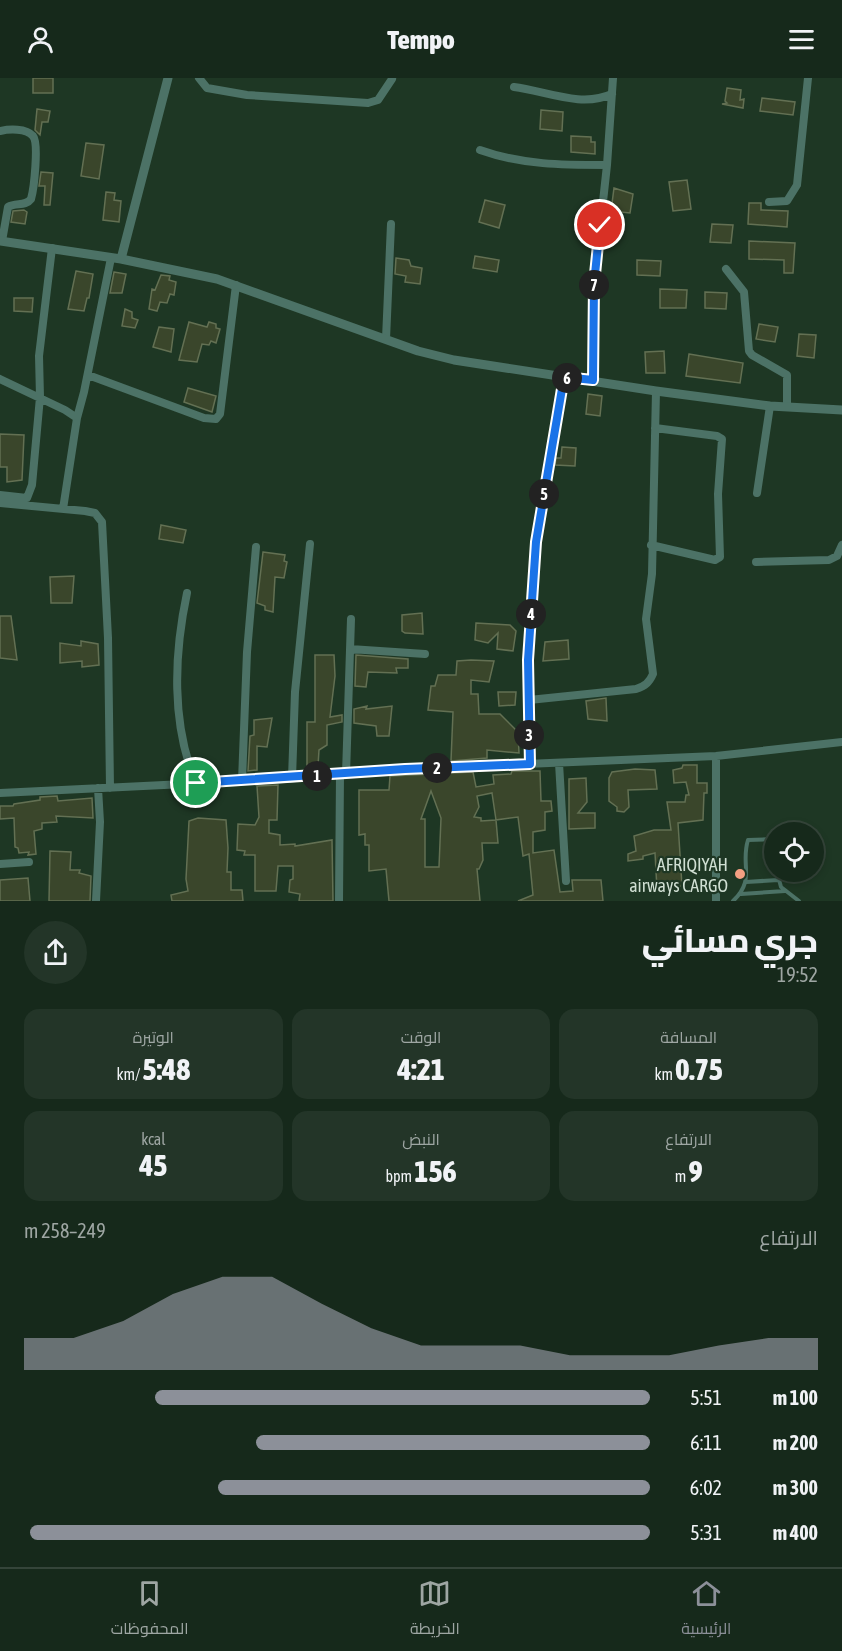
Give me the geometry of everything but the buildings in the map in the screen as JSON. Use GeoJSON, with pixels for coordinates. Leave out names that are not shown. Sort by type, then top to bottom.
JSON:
{"type":"FeatureCollection","features":[{"type":"Feature","properties":{"kind":"street"},"geometry":{"type":"LineString","coordinates":[[121,260],[168,78]]}},
{"type":"Feature","properties":{"kind":"street"},"geometry":{"type":"LineString","coordinates":[[199,78],[207,87],[247,94],[368,103],[378,100],[392,79]]}},
{"type":"Feature","properties":{"kind":"street"},"geometry":{"type":"LineString","coordinates":[[593,380],[594,284],[607,165],[613,78]]}},
{"type":"Feature","properties":{"kind":"street"},"geometry":{"type":"LineString","coordinates":[[769,202],[787,201],[797,185],[808,78]]}},
{"type":"Feature","properties":{"kind":"street"},"geometry":{"type":"LineString","coordinates":[[514,87],[574,98],[603,98],[612,94]]}},
{"type":"Feature","properties":{"kind":"street"},"geometry":{"type":"LineString","coordinates":[[0,131],[28,133],[33,136],[36,146],[31,199],[26,204],[12,204],[8,207],[1,241],[183,271],[236,285],[386,339],[454,360],[593,380],[656,392],[770,406],[842,410]]}},
{"type":"Feature","properties":{"kind":"street"},"geometry":{"type":"LineString","coordinates":[[480,150],[520,161],[554,165],[607,165]]}},
{"type":"Feature","properties":{"kind":"street"},"geometry":{"type":"LineString","coordinates":[[386,339],[391,224]]}},
{"type":"Feature","properties":{"kind":"street"},"geometry":{"type":"LineString","coordinates":[[0,495],[22,498],[29,496],[32,485],[40,397],[39,356],[52,248]]}},
{"type":"Feature","properties":{"kind":"street"},"geometry":{"type":"LineString","coordinates":[[63,509],[77,418],[88,375],[111,258]]}},
{"type":"Feature","properties":{"kind":"street"},"geometry":{"type":"LineString","coordinates":[[726,269],[744,292],[748,351],[787,375],[787,407]]}},
{"type":"Feature","properties":{"kind":"street"},"geometry":{"type":"LineString","coordinates":[[88,375],[204,418],[216,419],[220,414],[236,285]]}},
{"type":"Feature","properties":{"kind":"street"},"geometry":{"type":"LineString","coordinates":[[530,764],[528,660],[536,542],[564,377]]}},
{"type":"Feature","properties":{"kind":"street"},"geometry":{"type":"LineString","coordinates":[[0,379],[72,413],[77,418]]}},
{"type":"Feature","properties":{"kind":"street"},"geometry":{"type":"LineString","coordinates":[[529,700],[636,689],[651,680],[653,674],[646,619],[652,574],[656,392]]}},
{"type":"Feature","properties":{"kind":"street"},"geometry":{"type":"LineString","coordinates":[[757,494],[770,406]]}},
{"type":"Feature","properties":{"kind":"street"},"geometry":{"type":"LineString","coordinates":[[651,546],[715,560],[720,557],[718,494],[722,439],[717,436],[655,428]]}},
{"type":"Feature","properties":{"kind":"street"},"geometry":{"type":"LineString","coordinates":[[0,503],[94,513],[102,522],[108,638],[110,788]]}},
{"type":"Feature","properties":{"kind":"street"},"geometry":{"type":"LineString","coordinates":[[292,778],[295,692],[310,544]]}},
{"type":"Feature","properties":{"kind":"street"},"geometry":{"type":"LineString","coordinates":[[756,562],[829,560],[837,556],[842,545]]}},
{"type":"Feature","properties":{"kind":"street"},"geometry":{"type":"LineString","coordinates":[[242,781],[247,652],[256,547]]}},
{"type":"Feature","properties":{"kind":"street"},"geometry":{"type":"LineString","coordinates":[[187,593],[177,659],[180,718],[187,760],[196,783]]}},
{"type":"Feature","properties":{"kind":"street"},"geometry":{"type":"LineString","coordinates":[[339,901],[351,619]]}},
{"type":"Feature","properties":{"kind":"street"},"geometry":{"type":"LineString","coordinates":[[350,649],[425,654]]}},
{"type":"Feature","properties":{"kind":"street"},"geometry":{"type":"LineString","coordinates":[[0,794],[530,764],[716,756],[842,741]]}},
{"type":"Feature","properties":{"kind":"street"},"geometry":{"type":"LineString","coordinates":[[716,756],[716,901]]}},
{"type":"Feature","properties":{"kind":"street"},"geometry":{"type":"LineString","coordinates":[[559,763],[566,880]]}},
{"type":"Feature","properties":{"kind":"street"},"geometry":{"type":"LineString","coordinates":[[96,901],[100,822],[98,789]]}},
{"type":"Feature","properties":{"kind":"street"},"geometry":{"type":"LineString","coordinates":[[0,864],[29,862]]}},
{"type":"Feature","properties":{"kind":"lane"},"geometry":{"type":"LineString","coordinates":[[733,901],[740,894],[746,882],[747,842],[751,838],[764,839]]}},
{"type":"Feature","properties":{"kind":"lane"},"geometry":{"type":"LineString","coordinates":[[746,882],[764,881]]}},
{"type":"Feature","properties":{"kind":"lane"},"geometry":{"type":"LineString","coordinates":[[779,882],[785,891],[799,901]]}},
{"type":"Feature","properties":{"kind":"lane"},"geometry":{"type":"LineString","coordinates":[[740,894],[785,891]]}},
{"type":"Feature","properties":{"kind":"place","name":"AFRIQIYAH airways CARGO"},"geometry":{"type":"Point","coordinates":[740,874]}},
{"type":"Feature","properties":{"kind":"route"},"geometry":{"type":"LineString","coordinates":[[196,783],[284,779],[405,769],[530,764],[528,660],[536,542],[564,377],[593,380],[594,284],[600,225]]}}]}
